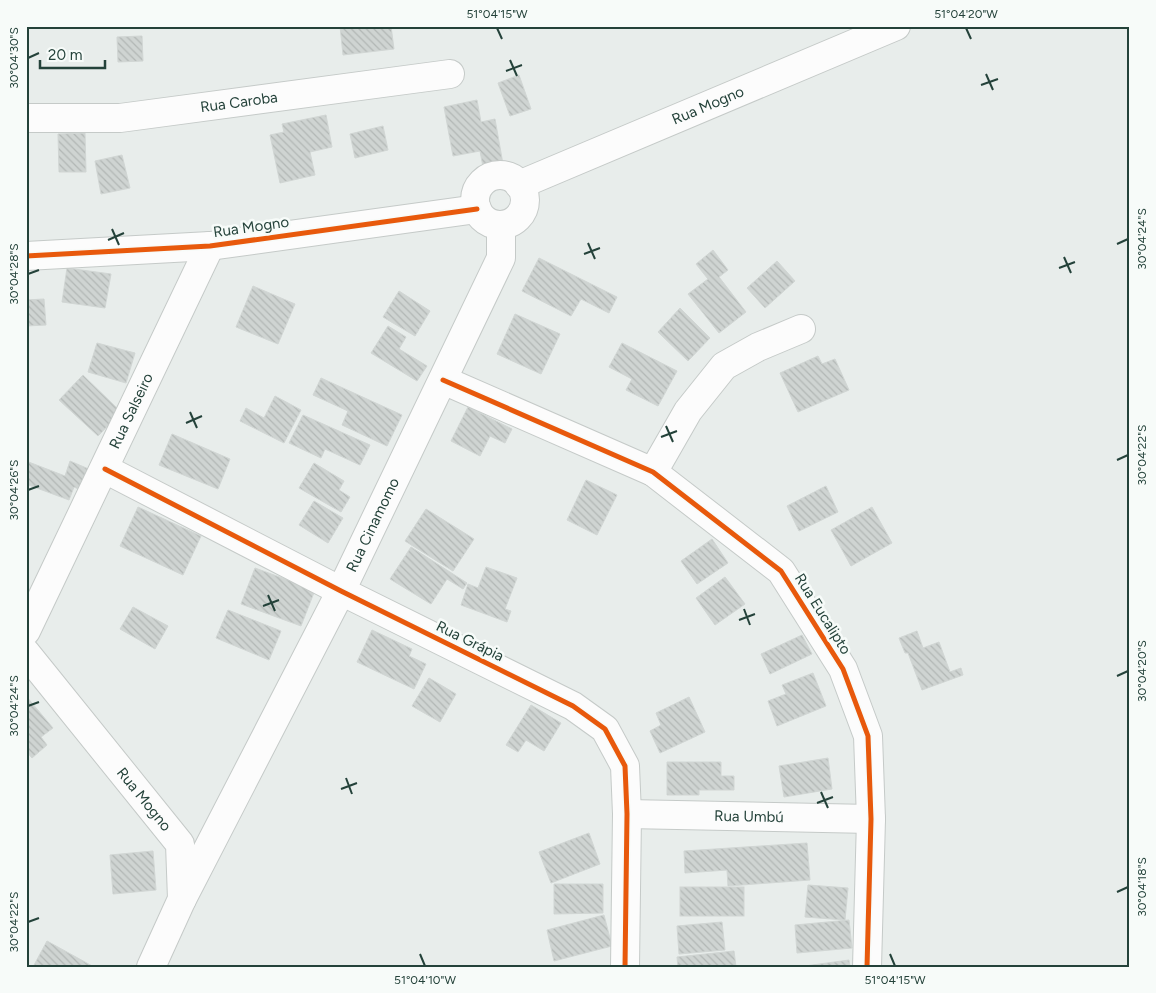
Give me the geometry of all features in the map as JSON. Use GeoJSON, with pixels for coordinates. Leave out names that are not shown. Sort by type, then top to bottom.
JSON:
{"type":"FeatureCollection","features":[{"type":"Feature","properties":{"kind":"street","name":"Rua Mogno"},"geometry":{"type":"LineString","coordinates":[[519,185],[896,26]]}},
{"type":"Feature","properties":{"kind":"street","name":"Rua Caroba"},"geometry":{"type":"LineString","coordinates":[[26,118],[120,118],[450,74]]}},
{"type":"Feature","properties":{"kind":"street"},"geometry":{"type":"LineString","coordinates":[[506,176],[519,185],[525,199],[524,207],[516,220],[501,225],[486,221],[477,210],[476,194],[479,187],[491,177],[506,176]]}},
{"type":"Feature","properties":{"kind":"street","name":"Rua Mogno"},"geometry":{"type":"LineString","coordinates":[[26,256],[210,246],[477,210]]}},
{"type":"Feature","properties":{"kind":"street","name":"Rua Cinamomo"},"geometry":{"type":"LineString","coordinates":[[182,899],[341,591],[501,258],[501,225]]}},
{"type":"Feature","properties":{"kind":"street","name":"Rua Salseiro"},"geometry":{"type":"LineString","coordinates":[[26,632],[210,246]]}},
{"type":"Feature","properties":{"kind":"street"},"geometry":{"type":"LineString","coordinates":[[653,472],[688,410],[724,366],[758,347],[801,329]]}},
{"type":"Feature","properties":{"kind":"street","name":"Rua Eucalipto"},"geometry":{"type":"LineString","coordinates":[[443,380],[653,472],[782,571],[843,669],[868,736],[871,819],[866,967]]}},
{"type":"Feature","properties":{"kind":"street","name":"Rua Grápia"},"geometry":{"type":"LineString","coordinates":[[105,469],[341,591],[573,706],[605,729],[625,766],[627,814],[625,967]]}},
{"type":"Feature","properties":{"kind":"street","name":"Rua Mogno"},"geometry":{"type":"LineString","coordinates":[[26,653],[180,844],[182,899],[151,967]]}},
{"type":"Feature","properties":{"kind":"street","name":"Rua Umbú"},"geometry":{"type":"LineString","coordinates":[[627,814],[871,819]]}},
{"type":"Feature","properties":{"kind":"building"},"geometry":{"type":"Polygon","coordinates":[[[340,26],[391,26],[394,49],[343,55],[340,26]]]}},
{"type":"Feature","properties":{"kind":"building"},"geometry":{"type":"Polygon","coordinates":[[[142,36],[143,61],[118,62],[117,37],[142,36]]]}},
{"type":"Feature","properties":{"kind":"building"},"geometry":{"type":"Polygon","coordinates":[[[519,75],[531,109],[510,116],[498,83],[519,75]]]}},
{"type":"Feature","properties":{"kind":"building"},"geometry":{"type":"Polygon","coordinates":[[[477,100],[481,122],[495,119],[503,164],[483,167],[480,151],[453,156],[444,107],[477,100]]]}},
{"type":"Feature","properties":{"kind":"building"},"geometry":{"type":"Polygon","coordinates":[[[326,115],[332,147],[310,152],[315,175],[280,183],[270,135],[284,132],[282,124],[326,115]]]}},
{"type":"Feature","properties":{"kind":"building"},"geometry":{"type":"Polygon","coordinates":[[[383,126],[388,150],[355,158],[350,134],[383,126]]]}},
{"type":"Feature","properties":{"kind":"building"},"geometry":{"type":"Polygon","coordinates":[[[85,133],[86,172],[59,172],[58,134],[85,133]]]}},
{"type":"Feature","properties":{"kind":"building"},"geometry":{"type":"Polygon","coordinates":[[[122,155],[130,188],[101,194],[95,161],[122,155]]]}},
{"type":"Feature","properties":{"kind":"building"},"geometry":{"type":"Polygon","coordinates":[[[713,250],[728,270],[719,277],[746,312],[719,333],[688,294],[708,279],[696,264],[713,250]]]}},
{"type":"Feature","properties":{"kind":"building"},"geometry":{"type":"Polygon","coordinates":[[[539,258],[617,297],[609,313],[581,299],[571,316],[522,291],[539,258]]]}},
{"type":"Feature","properties":{"kind":"building"},"geometry":{"type":"Polygon","coordinates":[[[777,261],[795,281],[765,308],[747,288],[777,261]]]}},
{"type":"Feature","properties":{"kind":"building"},"geometry":{"type":"Polygon","coordinates":[[[67,268],[111,274],[105,308],[62,302],[67,268]]]}},
{"type":"Feature","properties":{"kind":"building"},"geometry":{"type":"Polygon","coordinates":[[[253,286],[295,304],[278,344],[236,327],[253,286]]]}},
{"type":"Feature","properties":{"kind":"building"},"geometry":{"type":"Polygon","coordinates":[[[399,291],[430,311],[415,336],[383,317],[399,291]]]}},
{"type":"Feature","properties":{"kind":"building"},"geometry":{"type":"Polygon","coordinates":[[[44,299],[46,325],[26,326],[26,300],[44,299]]]}},
{"type":"Feature","properties":{"kind":"building"},"geometry":{"type":"Polygon","coordinates":[[[680,308],[710,338],[688,361],[658,332],[680,308]]]}},
{"type":"Feature","properties":{"kind":"building"},"geometry":{"type":"Polygon","coordinates":[[[515,314],[560,334],[541,374],[497,354],[515,314]]]}},
{"type":"Feature","properties":{"kind":"building"},"geometry":{"type":"Polygon","coordinates":[[[388,326],[406,337],[399,349],[427,366],[417,381],[371,353],[388,326]]]}},
{"type":"Feature","properties":{"kind":"building"},"geometry":{"type":"Polygon","coordinates":[[[97,343],[135,353],[126,383],[88,372],[97,343]]]}},
{"type":"Feature","properties":{"kind":"building"},"geometry":{"type":"Polygon","coordinates":[[[622,343],[677,371],[658,406],[626,390],[632,379],[609,367],[622,343]]]}},
{"type":"Feature","properties":{"kind":"building"},"geometry":{"type":"Polygon","coordinates":[[[818,356],[822,364],[835,359],[849,390],[798,412],[780,373],[818,356]]]}},
{"type":"Feature","properties":{"kind":"building"},"geometry":{"type":"Polygon","coordinates":[[[83,375],[121,412],[98,436],[59,400],[83,375]]]}},
{"type":"Feature","properties":{"kind":"building"},"geometry":{"type":"Polygon","coordinates":[[[321,378],[402,415],[387,446],[342,425],[348,411],[313,395],[321,378]]]}},
{"type":"Feature","properties":{"kind":"building"},"geometry":{"type":"Polygon","coordinates":[[[275,396],[301,410],[284,443],[240,421],[246,408],[264,418],[275,396]]]}},
{"type":"Feature","properties":{"kind":"building"},"geometry":{"type":"Polygon","coordinates":[[[468,407],[512,429],[505,443],[490,436],[480,456],[451,441],[468,407]]]}},
{"type":"Feature","properties":{"kind":"building"},"geometry":{"type":"Polygon","coordinates":[[[303,415],[370,445],[360,465],[325,449],[321,458],[289,443],[303,415]]]}},
{"type":"Feature","properties":{"kind":"building"},"geometry":{"type":"Polygon","coordinates":[[[172,434],[230,459],[218,489],[159,465],[172,434]]]}},
{"type":"Feature","properties":{"kind":"building"},"geometry":{"type":"Polygon","coordinates":[[[26,461],[65,476],[70,461],[91,470],[83,491],[74,487],[69,500],[26,484],[26,461]]]}},
{"type":"Feature","properties":{"kind":"building"},"geometry":{"type":"Polygon","coordinates":[[[314,463],[344,481],[339,490],[350,497],[341,512],[299,488],[314,463]]]}},
{"type":"Feature","properties":{"kind":"building"},"geometry":{"type":"Polygon","coordinates":[[[586,480],[617,495],[597,535],[567,520],[586,480]]]}},
{"type":"Feature","properties":{"kind":"building"},"geometry":{"type":"Polygon","coordinates":[[[826,486],[838,512],[799,531],[787,506],[826,486]]]}},
{"type":"Feature","properties":{"kind":"building"},"geometry":{"type":"Polygon","coordinates":[[[314,501],[343,518],[328,543],[299,525],[314,501]]]}},
{"type":"Feature","properties":{"kind":"building"},"geometry":{"type":"Polygon","coordinates":[[[138,507],[201,536],[183,575],[120,546],[138,507]]]}},
{"type":"Feature","properties":{"kind":"building"},"geometry":{"type":"Polygon","coordinates":[[[872,507],[892,543],[851,566],[831,530],[872,507]]]}},
{"type":"Feature","properties":{"kind":"building"},"geometry":{"type":"Polygon","coordinates":[[[426,509],[474,539],[453,571],[405,541],[426,509]]]}},
{"type":"Feature","properties":{"kind":"building"},"geometry":{"type":"Polygon","coordinates":[[[712,539],[728,563],[697,584],[681,561],[712,539]]]}},
{"type":"Feature","properties":{"kind":"building"},"geometry":{"type":"Polygon","coordinates":[[[411,547],[467,583],[463,589],[447,579],[431,604],[390,579],[411,547]]]}},
{"type":"Feature","properties":{"kind":"building"},"geometry":{"type":"Polygon","coordinates":[[[486,567],[517,578],[505,609],[511,611],[507,622],[461,605],[468,584],[478,588],[486,567]]]}},
{"type":"Feature","properties":{"kind":"building"},"geometry":{"type":"Polygon","coordinates":[[[255,568],[315,590],[301,626],[241,604],[255,568]]]}},
{"type":"Feature","properties":{"kind":"building"},"geometry":{"type":"Polygon","coordinates":[[[725,577],[745,604],[715,625],[696,598],[725,577]]]}},
{"type":"Feature","properties":{"kind":"building"},"geometry":{"type":"Polygon","coordinates":[[[133,607],[168,626],[155,649],[120,629],[133,607]]]}},
{"type":"Feature","properties":{"kind":"building"},"geometry":{"type":"Polygon","coordinates":[[[228,610],[281,631],[269,660],[216,638],[228,610]]]}},
{"type":"Feature","properties":{"kind":"building"},"geometry":{"type":"Polygon","coordinates":[[[372,630],[412,649],[409,656],[426,664],[414,689],[357,662],[372,630]]]}},
{"type":"Feature","properties":{"kind":"building"},"geometry":{"type":"Polygon","coordinates":[[[917,631],[923,648],[939,642],[950,672],[961,668],[963,675],[922,690],[908,653],[905,653],[899,638],[917,631]]]}},
{"type":"Feature","properties":{"kind":"building"},"geometry":{"type":"Polygon","coordinates":[[[802,635],[812,654],[770,674],[761,654],[802,635]]]}},
{"type":"Feature","properties":{"kind":"building"},"geometry":{"type":"Polygon","coordinates":[[[813,673],[826,706],[777,726],[768,701],[786,694],[782,685],[813,673]]]}},
{"type":"Feature","properties":{"kind":"building"},"geometry":{"type":"Polygon","coordinates":[[[429,678],[456,694],[440,722],[412,706],[429,678]]]}},
{"type":"Feature","properties":{"kind":"building"},"geometry":{"type":"Polygon","coordinates":[[[26,696],[53,728],[41,737],[47,745],[32,758],[26,751],[26,696]]]}},
{"type":"Feature","properties":{"kind":"building"},"geometry":{"type":"Polygon","coordinates":[[[689,697],[705,732],[660,753],[650,731],[661,725],[656,713],[689,697]]]}},
{"type":"Feature","properties":{"kind":"building"},"geometry":{"type":"Polygon","coordinates":[[[531,705],[561,723],[544,751],[526,740],[518,752],[506,745],[531,705]]]}},
{"type":"Feature","properties":{"kind":"building"},"geometry":{"type":"Polygon","coordinates":[[[828,758],[832,789],[784,797],[779,766],[828,758]]]}},
{"type":"Feature","properties":{"kind":"building"},"geometry":{"type":"Polygon","coordinates":[[[667,762],[721,762],[721,776],[734,776],[734,790],[699,790],[699,795],[667,795],[667,762]]]}},
{"type":"Feature","properties":{"kind":"building"},"geometry":{"type":"Polygon","coordinates":[[[589,833],[600,864],[551,883],[539,852],[589,833]]]}},
{"type":"Feature","properties":{"kind":"building"},"geometry":{"type":"Polygon","coordinates":[[[807,843],[810,880],[728,886],[727,870],[685,873],[684,851],[807,843]]]}},
{"type":"Feature","properties":{"kind":"building"},"geometry":{"type":"Polygon","coordinates":[[[153,851],[156,890],[113,894],[110,855],[153,851]]]}},
{"type":"Feature","properties":{"kind":"building"},"geometry":{"type":"Polygon","coordinates":[[[554,884],[603,884],[603,913],[554,914],[554,884]]]}},
{"type":"Feature","properties":{"kind":"building"},"geometry":{"type":"Polygon","coordinates":[[[808,885],[848,888],[845,920],[805,917],[808,885]]]}},
{"type":"Feature","properties":{"kind":"building"},"geometry":{"type":"Polygon","coordinates":[[[680,887],[744,887],[744,916],[680,916],[680,887]]]}},
{"type":"Feature","properties":{"kind":"building"},"geometry":{"type":"Polygon","coordinates":[[[604,915],[612,946],[554,961],[547,930],[604,915]]]}},
{"type":"Feature","properties":{"kind":"building"},"geometry":{"type":"Polygon","coordinates":[[[849,920],[852,948],[797,953],[795,925],[849,920]]]}},
{"type":"Feature","properties":{"kind":"building"},"geometry":{"type":"Polygon","coordinates":[[[722,922],[725,950],[679,954],[677,926],[722,922]]]}},
{"type":"Feature","properties":{"kind":"building"},"geometry":{"type":"Polygon","coordinates":[[[47,941],[94,967],[33,967],[47,941]]]}},
{"type":"Feature","properties":{"kind":"building"},"geometry":{"type":"Polygon","coordinates":[[[734,951],[736,967],[678,967],[677,957],[734,951]]]}},
{"type":"Feature","properties":{"kind":"building"},"geometry":{"type":"Polygon","coordinates":[[[849,960],[850,967],[805,967],[805,966],[849,960]]]}},
{"type":"Feature","properties":{"kind":"cycle path"},"geometry":{"type":"LineString","coordinates":[[26,256],[210,246],[477,209]]}},
{"type":"Feature","properties":{"kind":"cycle path"},"geometry":{"type":"LineString","coordinates":[[443,380],[653,472],[781,571],[843,669],[868,736],[871,819],[867,967]]}},
{"type":"Feature","properties":{"kind":"cycle path"},"geometry":{"type":"LineString","coordinates":[[105,469],[341,591],[573,706],[605,729],[625,766],[627,814],[625,967]]}}]}
